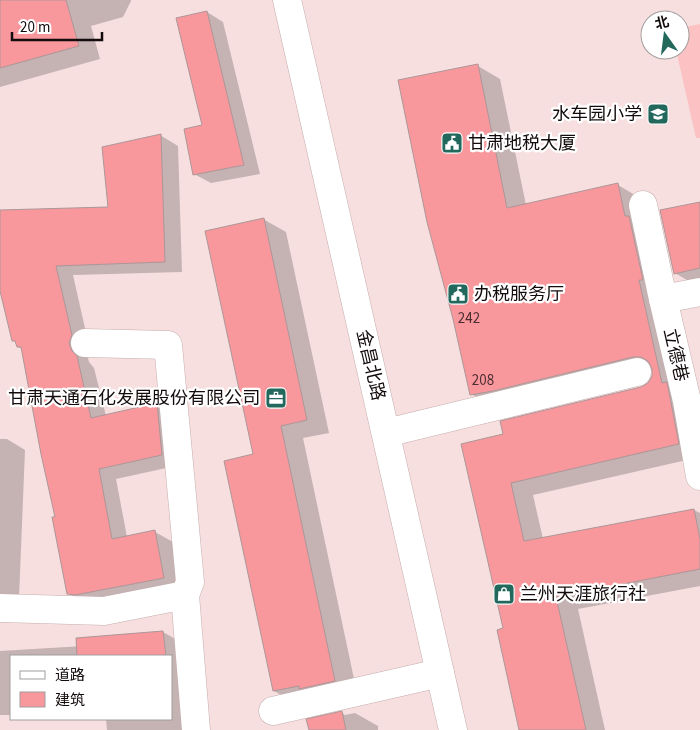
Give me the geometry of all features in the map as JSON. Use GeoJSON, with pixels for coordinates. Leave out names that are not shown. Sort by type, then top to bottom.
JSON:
{"type":"FeatureCollection","features":[{"type":"Feature","properties":{"kind":"main road","name":"金昌北路"},"geometry":{"type":"LineString","coordinates":[[287,0],[453,730]]}},
{"type":"Feature","properties":{"kind":"main road","name":"立德巷"},"geometry":{"type":"LineString","coordinates":[[644,205],[700,476]]}},
{"type":"Feature","properties":{"kind":"main road"},"geometry":{"type":"LineString","coordinates":[[663,299],[700,292]]}},
{"type":"Feature","properties":{"kind":"main road"},"geometry":{"type":"LineString","coordinates":[[85,343],[168,345],[190,582],[185,596],[196,730]]}},
{"type":"Feature","properties":{"kind":"main road"},"geometry":{"type":"LineString","coordinates":[[386,432],[637,372]]}},
{"type":"Feature","properties":{"kind":"main road"},"geometry":{"type":"LineString","coordinates":[[0,608],[104,611],[185,596]]}},
{"type":"Feature","properties":{"kind":"main road"},"geometry":{"type":"LineString","coordinates":[[273,711],[440,673]]}},
{"type":"Feature","properties":{"kind":"shaded area"},"geometry":{"type":"Polygon","coordinates":[[[700,24],[700,138],[696,138],[678,60],[690,60],[690,26],[700,24]]]}},
{"type":"Feature","properties":{"kind":"building"},"geometry":{"type":"Polygon","coordinates":[[[0,0],[66,0],[79,46],[0,68],[0,0]]]}},
{"type":"Feature","properties":{"kind":"building"},"geometry":{"type":"Polygon","coordinates":[[[207,11],[244,165],[193,175],[184,129],[202,125],[176,18],[207,11]]]}},
{"type":"Feature","properties":{"kind":"building"},"geometry":{"type":"Polygon","coordinates":[[[478,64],[507,208],[618,183],[625,216],[629,216],[643,280],[639,280],[662,383],[667,382],[679,444],[511,483],[524,541],[694,509],[700,539],[700,569],[556,597],[586,730],[519,730],[497,630],[503,628],[461,444],[503,434],[500,421],[641,387],[648,383],[652,376],[652,369],[648,361],[641,357],[633,357],[470,395],[453,319],[427,222],[398,80],[478,64]]]}},
{"type":"Feature","properties":{"kind":"building"},"geometry":{"type":"Polygon","coordinates":[[[161,134],[165,262],[56,266],[72,335],[69,343],[72,351],[77,356],[91,418],[157,403],[162,455],[99,469],[112,539],[155,530],[164,578],[75,595],[67,594],[52,517],[55,517],[21,347],[17,347],[15,341],[12,341],[0,291],[0,210],[108,207],[102,147],[161,134]]]}},
{"type":"Feature","properties":{"kind":"building"},"geometry":{"type":"Polygon","coordinates":[[[700,202],[700,268],[674,274],[660,210],[700,202]]]}},
{"type":"Feature","properties":{"kind":"building"},"geometry":{"type":"Polygon","coordinates":[[[264,218],[307,420],[281,426],[335,681],[299,689],[299,686],[273,691],[224,461],[253,454],[205,231],[264,218]]]}},
{"type":"Feature","properties":{"kind":"building"},"geometry":{"type":"Polygon","coordinates":[[[163,631],[166,655],[77,655],[76,638],[163,631]]]}},
{"type":"Feature","properties":{"kind":"building"},"geometry":{"type":"Polygon","coordinates":[[[342,711],[346,730],[309,730],[306,719],[342,711]]]}},
{"type":"Feature","properties":{"kind":"place","name":"水车园小学"},"geometry":{"type":"Point","coordinates":[658,114]}},
{"type":"Feature","properties":{"kind":"place","name":"甘肃地税大厦"},"geometry":{"type":"Point","coordinates":[452,143]}},
{"type":"Feature","properties":{"kind":"place","name":"办税服务厅"},"geometry":{"type":"Point","coordinates":[458,294]}},
{"type":"Feature","properties":{"kind":"place","name":"甘肃天通石化发展股份有限公司"},"geometry":{"type":"Point","coordinates":[276,398]}},
{"type":"Feature","properties":{"kind":"place","name":"兰州天涯旅行社"},"geometry":{"type":"Point","coordinates":[504,594]}}]}
